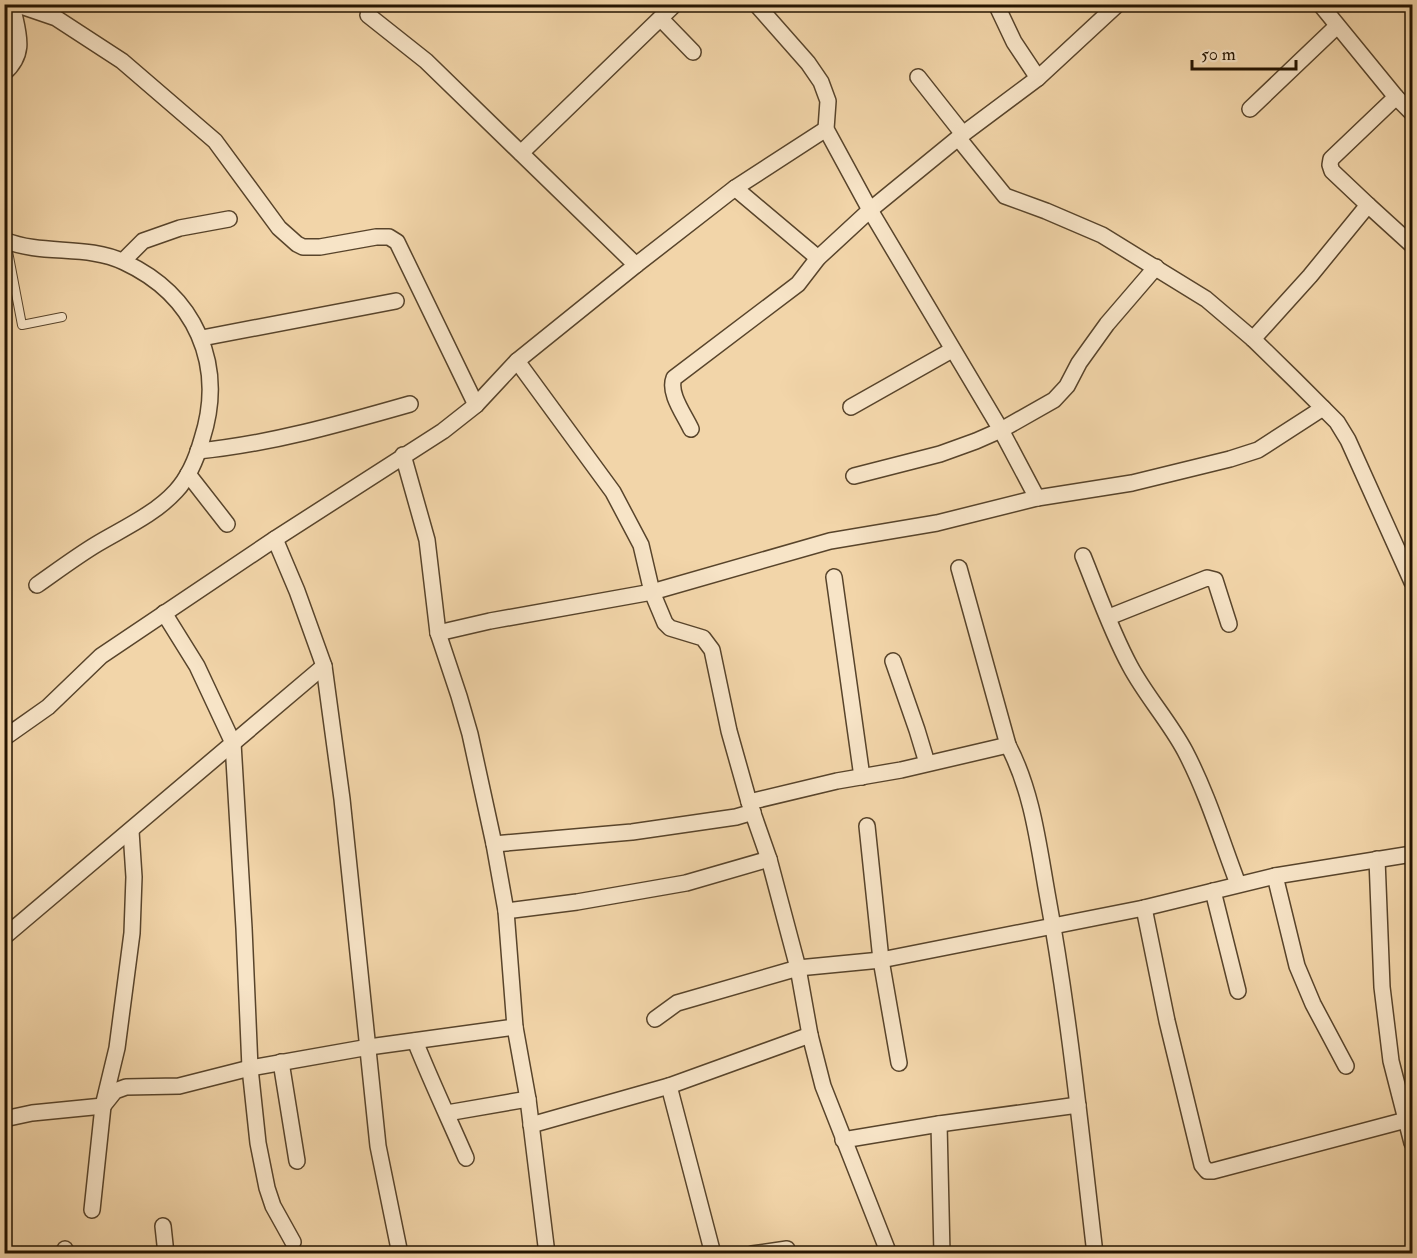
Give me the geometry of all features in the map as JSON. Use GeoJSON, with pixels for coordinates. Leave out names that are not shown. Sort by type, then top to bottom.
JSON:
{"type":"FeatureCollection","features":[{"type":"Feature","properties":{"kind":"street"},"geometry":{"type":"LineString","coordinates":[[4,73],[16,60],[20,51],[14,4],[56,18],[122,61],[215,141],[279,228],[297,244],[320,247],[376,237],[389,237],[397,242],[476,405]]}},
{"type":"Feature","properties":{"kind":"street"},"geometry":{"type":"LineString","coordinates":[[521,153],[675,4]]}},
{"type":"Feature","properties":{"kind":"street"},"geometry":{"type":"LineString","coordinates":[[756,4],[808,63],[821,82],[828,101],[826,129],[870,210],[1001,430],[1038,498]]}},
{"type":"Feature","properties":{"kind":"street"},"geometry":{"type":"LineString","coordinates":[[996,4],[1014,42],[1038,78]]}},
{"type":"Feature","properties":{"kind":"street"},"geometry":{"type":"LineString","coordinates":[[691,429],[671,385],[675,378],[798,284],[818,258],[870,210],[961,136],[1038,78],[1118,4]]}},
{"type":"Feature","properties":{"kind":"street"},"geometry":{"type":"LineString","coordinates":[[1320,4],[1396,97],[1413,113]]}},
{"type":"Feature","properties":{"kind":"street"},"geometry":{"type":"LineString","coordinates":[[368,15],[426,61],[636,265]]}},
{"type":"Feature","properties":{"kind":"street"},"geometry":{"type":"LineString","coordinates":[[661,19],[693,52]]}},
{"type":"Feature","properties":{"kind":"street"},"geometry":{"type":"LineString","coordinates":[[1250,109],[1337,26]]}},
{"type":"Feature","properties":{"kind":"street"},"geometry":{"type":"LineString","coordinates":[[918,77],[1005,196],[1102,235],[1206,299],[1253,339],[1337,422],[1348,440],[1413,582]]}},
{"type":"Feature","properties":{"kind":"street"},"geometry":{"type":"LineString","coordinates":[[1396,97],[1331,159],[1330,165],[1332,171],[1413,245]]}},
{"type":"Feature","properties":{"kind":"street"},"geometry":{"type":"LineString","coordinates":[[4,738],[48,707],[101,657],[275,539],[442,431],[476,405],[517,360],[636,265],[735,188],[826,129]]}},
{"type":"Feature","properties":{"kind":"street"},"geometry":{"type":"LineString","coordinates":[[735,188],[818,258]]}},
{"type":"Feature","properties":{"kind":"street"},"geometry":{"type":"LineString","coordinates":[[1253,339],[1310,276],[1368,205]]}},
{"type":"Feature","properties":{"kind":"street"},"geometry":{"type":"LineString","coordinates":[[123,261],[143,241],[180,228],[230,219]]}},
{"type":"Feature","properties":{"kind":"street"},"geometry":{"type":"LineString","coordinates":[[5,241],[21,246],[96,252],[123,261],[149,275],[170,294],[201,338],[210,364],[212,387],[209,411],[198,452],[188,474],[176,491],[158,506],[37,585]]}},
{"type":"Feature","properties":{"kind":"street"},"geometry":{"type":"LineString","coordinates":[[854,476],[940,454],[1001,430],[1054,400],[1067,386],[1079,363],[1107,324],[1156,267]]}},
{"type":"Feature","properties":{"kind":"street"},"geometry":{"type":"LineString","coordinates":[[201,338],[396,301]]}},
{"type":"Feature","properties":{"kind":"street"},"geometry":{"type":"LineString","coordinates":[[851,407],[952,350]]}},
{"type":"Feature","properties":{"kind":"street"},"geometry":{"type":"LineString","coordinates":[[517,360],[613,492],[641,545],[652,592],[665,623],[670,628],[703,638],[712,650],[729,731],[769,859],[798,968],[810,1035],[823,1086],[889,1254]]}},
{"type":"Feature","properties":{"kind":"street"},"geometry":{"type":"LineString","coordinates":[[198,452],[268,441],[410,404]]}},
{"type":"Feature","properties":{"kind":"street"},"geometry":{"type":"LineString","coordinates":[[438,633],[490,621],[652,592],[830,542],[937,524],[1038,498],[1132,483],[1230,459],[1258,450],[1323,408]]}},
{"type":"Feature","properties":{"kind":"street"},"geometry":{"type":"LineString","coordinates":[[403,455],[427,540],[438,633],[470,734],[494,843],[506,911],[515,1027],[528,1099],[547,1254]]}},
{"type":"Feature","properties":{"kind":"street"},"geometry":{"type":"LineString","coordinates":[[188,474],[227,524]]}},
{"type":"Feature","properties":{"kind":"street"},"geometry":{"type":"LineString","coordinates":[[275,539],[297,591],[324,666],[342,799],[378,1146],[400,1254]]}},
{"type":"Feature","properties":{"kind":"street"},"geometry":{"type":"LineString","coordinates":[[1083,556],[1130,666],[1185,752],[1208,801],[1238,884]]}},
{"type":"Feature","properties":{"kind":"street"},"geometry":{"type":"LineString","coordinates":[[959,568],[1008,745],[1017,762],[1031,804],[1053,927],[1078,1105],[1095,1254]]}},
{"type":"Feature","properties":{"kind":"street"},"geometry":{"type":"LineString","coordinates":[[834,577],[862,777]]}},
{"type":"Feature","properties":{"kind":"street"},"geometry":{"type":"LineString","coordinates":[[1108,617],[1207,578],[1215,580],[1229,624]]}},
{"type":"Feature","properties":{"kind":"street"},"geometry":{"type":"LineString","coordinates":[[164,613],[197,666],[233,743],[250,1068],[258,1143],[273,1206],[293,1242]]}},
{"type":"Feature","properties":{"kind":"street"},"geometry":{"type":"LineString","coordinates":[[893,661],[927,763]]}},
{"type":"Feature","properties":{"kind":"street"},"geometry":{"type":"LineString","coordinates":[[4,937],[324,666]]}},
{"type":"Feature","properties":{"kind":"street"},"geometry":{"type":"LineString","coordinates":[[494,843],[632,832],[736,817],[751,807],[862,777],[1008,745]]}},
{"type":"Feature","properties":{"kind":"street"},"geometry":{"type":"LineString","coordinates":[[867,826],[881,960],[898,1063]]}},
{"type":"Feature","properties":{"kind":"street"},"geometry":{"type":"LineString","coordinates":[[92,1210],[104,1106],[117,1048],[132,933],[134,877],[131,831]]}},
{"type":"Feature","properties":{"kind":"street"},"geometry":{"type":"LineString","coordinates":[[655,1019],[676,1002],[798,968],[881,960],[1144,908],[1275,876],[1413,854]]}},
{"type":"Feature","properties":{"kind":"street"},"geometry":{"type":"LineString","coordinates":[[506,911],[577,902],[686,883],[769,859]]}},
{"type":"Feature","properties":{"kind":"street"},"geometry":{"type":"LineString","coordinates":[[1377,860],[1382,987],[1391,1061],[1413,1143]]}},
{"type":"Feature","properties":{"kind":"street"},"geometry":{"type":"LineString","coordinates":[[1275,876],[1297,966],[1313,1004],[1346,1066]]}},
{"type":"Feature","properties":{"kind":"street"},"geometry":{"type":"LineString","coordinates":[[1213,891],[1238,991]]}},
{"type":"Feature","properties":{"kind":"street"},"geometry":{"type":"LineString","coordinates":[[1144,908],[1167,1021],[1202,1165],[1207,1171],[1406,1120]]}},
{"type":"Feature","properties":{"kind":"street"},"geometry":{"type":"LineString","coordinates":[[4,1119],[32,1113],[104,1106],[115,1090],[126,1087],[179,1086],[281,1062],[369,1047],[515,1027]]}},
{"type":"Feature","properties":{"kind":"street"},"geometry":{"type":"LineString","coordinates":[[531,1125],[669,1086],[810,1035]]}},
{"type":"Feature","properties":{"kind":"street"},"geometry":{"type":"LineString","coordinates":[[415,1041],[437,1096],[447,1113],[466,1158]]}},
{"type":"Feature","properties":{"kind":"street"},"geometry":{"type":"LineString","coordinates":[[281,1062],[297,1161]]}},
{"type":"Feature","properties":{"kind":"street"},"geometry":{"type":"LineString","coordinates":[[669,1086],[713,1254]]}},
{"type":"Feature","properties":{"kind":"street"},"geometry":{"type":"LineString","coordinates":[[447,1113],[528,1099]]}},
{"type":"Feature","properties":{"kind":"street"},"geometry":{"type":"LineString","coordinates":[[843,1140],[1078,1105]]}},
{"type":"Feature","properties":{"kind":"street"},"geometry":{"type":"LineString","coordinates":[[939,1124],[942,1254]]}},
{"type":"Feature","properties":{"kind":"street"},"geometry":{"type":"LineString","coordinates":[[163,1226],[166,1254]]}},
{"type":"Feature","properties":{"kind":"street"},"geometry":{"type":"LineString","coordinates":[[752,1254],[787,1249]]}},
{"type":"Feature","properties":{"kind":"lane"},"geometry":{"type":"LineString","coordinates":[[5,241],[22,325],[62,317]]}}]}
